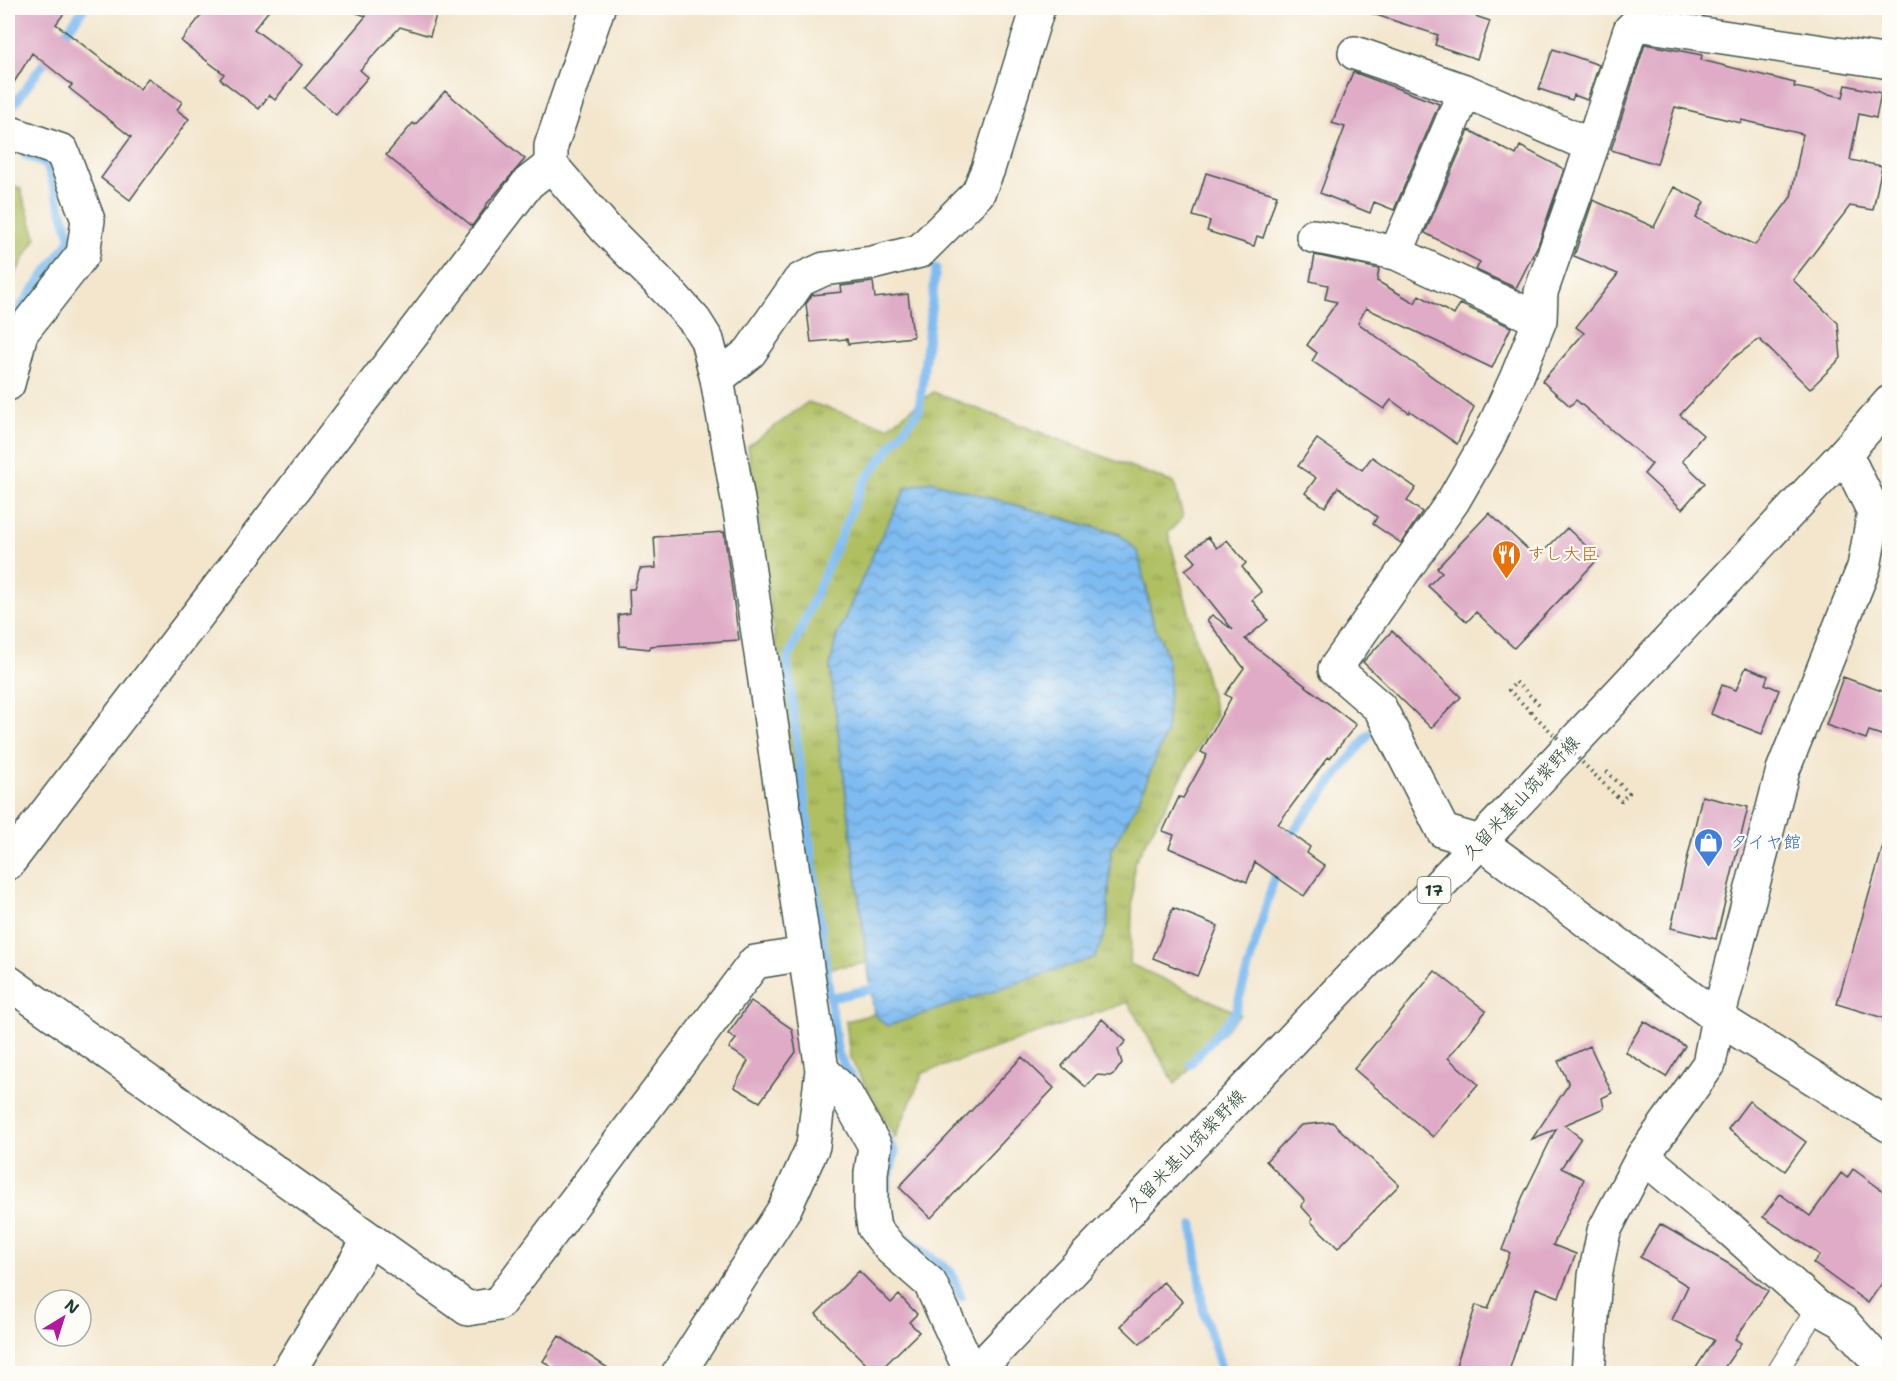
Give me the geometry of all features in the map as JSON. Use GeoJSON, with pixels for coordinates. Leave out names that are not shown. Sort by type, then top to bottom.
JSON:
{"type":"FeatureCollection","features":[{"type":"Feature","properties":{"kind":"street"},"geometry":{"type":"LineString","coordinates":[[598,8],[551,146],[551,165],[606,229],[670,292],[695,321],[707,340],[717,379],[742,529],[822,1070],[813,1146],[785,1208],[678,1374]]}},
{"type":"Feature","properties":{"kind":"street"},"geometry":{"type":"LineString","coordinates":[[717,379],[750,352],[801,280],[824,269],[872,263],[920,251],[978,194],[988,169],[1038,8]]}},
{"type":"Feature","properties":{"kind":"street"},"geometry":{"type":"LineString","coordinates":[[1890,62],[1635,24],[1630,30],[1541,292],[1539,320],[1516,379],[1487,442],[1453,501],[1335,669],[1380,708],[1443,831],[1480,842],[1718,1018],[1890,1126]]}},
{"type":"Feature","properties":{"kind":"street"},"geometry":{"type":"LineString","coordinates":[[1354,53],[1466,92],[1592,146]]}},
{"type":"Feature","properties":{"kind":"street"},"geometry":{"type":"LineString","coordinates":[[1396,253],[1466,92]]}},
{"type":"Feature","properties":{"kind":"street"},"geometry":{"type":"LineString","coordinates":[[8,132],[62,152],[88,220],[83,254],[21,333],[8,384]]}},
{"type":"Feature","properties":{"kind":"street"},"geometry":{"type":"LineString","coordinates":[[8,863],[528,183],[551,165]]}},
{"type":"Feature","properties":{"kind":"street"},"geometry":{"type":"LineString","coordinates":[[1313,236],[1396,253],[1539,320]]}},
{"type":"Feature","properties":{"kind":"street","name":"久留米基山筑紫野線"},"geometry":{"type":"LineString","coordinates":[[973,1374],[1480,842],[1845,453],[1890,402]]}},
{"type":"Feature","properties":{"kind":"street"},"geometry":{"type":"LineString","coordinates":[[1588,1374],[1595,1276],[1604,1231],[1643,1156],[1709,1064],[1718,1018],[1783,770],[1864,567],[1874,512],[1845,453]]}},
{"type":"Feature","properties":{"kind":"street"},"geometry":{"type":"LineString","coordinates":[[8,982],[468,1309],[498,1304],[756,962],[805,954]]}},
{"type":"Feature","properties":{"kind":"street"},"geometry":{"type":"LineString","coordinates":[[822,1070],[845,1093],[876,1146],[871,1173],[871,1207],[874,1228],[891,1249],[930,1283],[973,1374]]}},
{"type":"Feature","properties":{"kind":"street"},"geometry":{"type":"LineString","coordinates":[[1643,1156],[1817,1307],[1842,1321],[1879,1362]]}},
{"type":"Feature","properties":{"kind":"street"},"geometry":{"type":"LineString","coordinates":[[287,1374],[369,1240]]}},
{"type":"Feature","properties":{"kind":"lane"},"geometry":{"type":"LineString","coordinates":[[1776,1374],[1817,1307]]}},
{"type":"Feature","properties":{"kind":"path"},"geometry":{"type":"LineString","coordinates":[[1539,704],[1516,682],[1509,690],[1621,801],[1629,793],[1606,771]]}},
{"type":"Feature","properties":{"kind":"green space"},"geometry":{"type":"Polygon","coordinates":[[[8,185],[20,188],[36,237],[8,287],[8,185]]]}},
{"type":"Feature","properties":{"kind":"green space"},"geometry":{"type":"Polygon","coordinates":[[[933,392],[1174,483],[1183,517],[1168,533],[1216,715],[1134,863],[1130,964],[1240,1014],[1175,1084],[1128,1002],[923,1073],[895,1138],[850,1058],[846,1021],[874,1014],[887,1026],[1107,927],[1111,850],[1138,802],[1166,733],[1167,655],[1153,622],[1146,585],[1120,534],[931,481],[907,487],[878,543],[836,638],[830,667],[867,963],[821,969],[748,446],[808,402],[888,427],[933,392]]]}},
{"type":"Feature","properties":{"kind":"water"},"geometry":{"type":"Polygon","coordinates":[[[931,481],[1120,535],[1138,552],[1153,622],[1167,655],[1170,680],[1166,733],[1138,802],[1111,850],[1107,927],[1096,957],[887,1026],[874,1014],[830,667],[836,638],[878,543],[907,487],[931,481]]]}},
{"type":"Feature","properties":{"kind":"building"},"geometry":{"type":"Polygon","coordinates":[[[8,8],[68,8],[56,24],[140,89],[148,78],[182,102],[177,110],[189,119],[130,200],[101,178],[131,137],[69,88],[72,85],[32,53],[8,92],[8,8]]]}},
{"type":"Feature","properties":{"kind":"building"},"geometry":{"type":"Polygon","coordinates":[[[207,8],[271,8],[254,29],[302,65],[275,100],[269,95],[259,109],[220,79],[224,74],[181,41],[207,8]]]}},
{"type":"Feature","properties":{"kind":"building"},"geometry":{"type":"Polygon","coordinates":[[[358,8],[438,8],[430,36],[400,27],[360,70],[368,77],[336,115],[305,88],[366,16],[357,13],[358,8]]]}},
{"type":"Feature","properties":{"kind":"building"},"geometry":{"type":"Polygon","coordinates":[[[1371,8],[1452,8],[1490,21],[1477,59],[1435,45],[1438,35],[1370,13],[1371,8]]]}},
{"type":"Feature","properties":{"kind":"building"},"geometry":{"type":"Polygon","coordinates":[[[1645,44],[1702,55],[1701,60],[1795,83],[1794,87],[1843,97],[1846,85],[1881,93],[1876,118],[1859,114],[1850,160],[1882,166],[1873,210],[1850,206],[1793,280],[1838,323],[1841,358],[1810,389],[1759,339],[1731,360],[1680,415],[1703,435],[1682,461],[1705,483],[1682,509],[1644,474],[1652,464],[1576,400],[1570,406],[1542,381],[1584,333],[1576,327],[1618,274],[1574,256],[1593,200],[1654,227],[1674,187],[1704,202],[1696,218],[1755,245],[1791,197],[1803,134],[1741,120],[1741,123],[1675,107],[1657,164],[1611,150],[1645,44]]]}},
{"type":"Feature","properties":{"kind":"building"},"geometry":{"type":"Polygon","coordinates":[[[1553,49],[1599,65],[1587,100],[1574,95],[1572,100],[1539,89],[1553,49]]]}},
{"type":"Feature","properties":{"kind":"building"},"geometry":{"type":"Polygon","coordinates":[[[1353,72],[1439,104],[1394,210],[1374,202],[1370,213],[1320,193],[1345,127],[1332,123],[1353,72]]]}},
{"type":"Feature","properties":{"kind":"building"},"geometry":{"type":"Polygon","coordinates":[[[445,91],[525,159],[485,206],[472,226],[386,155],[413,123],[415,125],[445,91]]]}},
{"type":"Feature","properties":{"kind":"building"},"geometry":{"type":"Polygon","coordinates":[[[1469,130],[1516,155],[1520,146],[1564,169],[1538,245],[1516,288],[1476,270],[1480,262],[1425,233],[1469,130]]]}},
{"type":"Feature","properties":{"kind":"building"},"geometry":{"type":"Polygon","coordinates":[[[1206,173],[1277,195],[1263,238],[1257,236],[1254,246],[1207,231],[1210,221],[1193,216],[1206,173]]]}},
{"type":"Feature","properties":{"kind":"building"},"geometry":{"type":"Polygon","coordinates":[[[1315,255],[1379,269],[1377,281],[1415,303],[1419,295],[1454,315],[1460,304],[1511,327],[1492,368],[1366,308],[1358,323],[1474,407],[1457,444],[1391,400],[1384,409],[1312,361],[1317,353],[1307,345],[1337,302],[1325,299],[1328,285],[1310,281],[1315,255]]]}},
{"type":"Feature","properties":{"kind":"building"},"geometry":{"type":"Polygon","coordinates":[[[873,282],[875,298],[908,294],[913,337],[848,344],[847,339],[811,342],[806,304],[812,295],[842,292],[841,286],[873,282]]]}},
{"type":"Feature","properties":{"kind":"building"},"geometry":{"type":"Polygon","coordinates":[[[1317,439],[1362,470],[1372,457],[1416,488],[1407,501],[1422,512],[1401,543],[1373,524],[1377,517],[1338,487],[1325,507],[1305,493],[1316,478],[1298,466],[1317,439]]]}},
{"type":"Feature","properties":{"kind":"building","name":"すし大臣"},"geometry":{"type":"Polygon","coordinates":[[[1489,513],[1537,558],[1567,528],[1599,558],[1514,648],[1476,612],[1467,622],[1428,586],[1442,572],[1437,568],[1489,513]]]}},
{"type":"Feature","properties":{"kind":"building"},"geometry":{"type":"Polygon","coordinates":[[[724,532],[739,640],[650,646],[650,649],[620,646],[618,615],[630,613],[629,589],[634,589],[640,569],[656,568],[654,537],[724,532]]]}},
{"type":"Feature","properties":{"kind":"building"},"geometry":{"type":"Polygon","coordinates":[[[1208,537],[1217,548],[1227,540],[1246,563],[1242,567],[1262,592],[1252,600],[1268,620],[1245,639],[1356,725],[1330,758],[1328,757],[1278,824],[1310,847],[1307,853],[1325,866],[1304,896],[1255,862],[1247,882],[1169,848],[1174,835],[1163,831],[1179,797],[1183,798],[1207,755],[1201,752],[1231,698],[1225,694],[1244,668],[1207,620],[1212,615],[1233,630],[1185,570],[1196,562],[1188,553],[1208,537]]]}},
{"type":"Feature","properties":{"kind":"building"},"geometry":{"type":"Polygon","coordinates":[[[1392,631],[1461,697],[1431,728],[1363,662],[1392,631]]]}},
{"type":"Feature","properties":{"kind":"building"},"geometry":{"type":"Polygon","coordinates":[[[1746,667],[1768,676],[1765,684],[1779,690],[1762,734],[1711,714],[1722,685],[1736,690],[1746,667]]]}},
{"type":"Feature","properties":{"kind":"building"},"geometry":{"type":"Polygon","coordinates":[[[1843,677],[1890,694],[1890,738],[1869,731],[1866,739],[1826,725],[1843,677]]]}},
{"type":"Feature","properties":{"kind":"building","name":"タイヤ館"},"geometry":{"type":"Polygon","coordinates":[[[1702,796],[1748,807],[1716,939],[1671,928],[1702,796]]]}},
{"type":"Feature","properties":{"kind":"building"},"geometry":{"type":"Polygon","coordinates":[[[1883,846],[1890,847],[1890,1020],[1837,1004],[1883,846]]]}},
{"type":"Feature","properties":{"kind":"building"},"geometry":{"type":"Polygon","coordinates":[[[1173,908],[1218,926],[1197,976],[1153,958],[1173,908]]]}},
{"type":"Feature","properties":{"kind":"building"},"geometry":{"type":"Polygon","coordinates":[[[1435,971],[1486,1011],[1448,1058],[1478,1084],[1433,1137],[1354,1069],[1435,971]]]}},
{"type":"Feature","properties":{"kind":"building"},"geometry":{"type":"Polygon","coordinates":[[[751,1001],[792,1029],[796,1052],[760,1102],[734,1087],[748,1061],[729,1048],[736,1039],[728,1034],[751,1001]]]}},
{"type":"Feature","properties":{"kind":"building"},"geometry":{"type":"Polygon","coordinates":[[[1102,1019],[1126,1041],[1118,1050],[1122,1063],[1110,1076],[1096,1075],[1086,1087],[1062,1066],[1102,1019]]]}},
{"type":"Feature","properties":{"kind":"building"},"geometry":{"type":"Polygon","coordinates":[[[1644,1021],[1685,1046],[1666,1077],[1625,1052],[1644,1021]]]}},
{"type":"Feature","properties":{"kind":"building"},"geometry":{"type":"Polygon","coordinates":[[[1590,1046],[1612,1093],[1602,1098],[1604,1108],[1564,1125],[1581,1138],[1561,1168],[1584,1179],[1553,1245],[1576,1254],[1559,1297],[1536,1288],[1508,1374],[1453,1374],[1476,1305],[1488,1309],[1510,1253],[1502,1250],[1522,1198],[1556,1129],[1532,1139],[1569,1084],[1558,1061],[1590,1046]]]}},
{"type":"Feature","properties":{"kind":"building"},"geometry":{"type":"Polygon","coordinates":[[[1022,1057],[1054,1088],[931,1218],[899,1187],[1022,1057]]]}},
{"type":"Feature","properties":{"kind":"building"},"geometry":{"type":"Polygon","coordinates":[[[1749,1101],[1806,1142],[1785,1171],[1728,1129],[1749,1101]]]}},
{"type":"Feature","properties":{"kind":"building"},"geometry":{"type":"Polygon","coordinates":[[[1332,1122],[1399,1185],[1338,1248],[1311,1222],[1312,1218],[1301,1206],[1305,1201],[1266,1161],[1301,1125],[1332,1122]]]}},
{"type":"Feature","properties":{"kind":"building"},"geometry":{"type":"Polygon","coordinates":[[[1853,1169],[1890,1196],[1890,1272],[1868,1303],[1813,1263],[1820,1255],[1763,1217],[1780,1194],[1810,1216],[1841,1173],[1847,1178],[1853,1169]]]}},
{"type":"Feature","properties":{"kind":"building"},"geometry":{"type":"Polygon","coordinates":[[[1660,1224],[1729,1264],[1768,1291],[1735,1339],[1741,1343],[1720,1374],[1692,1374],[1714,1340],[1672,1320],[1688,1286],[1640,1257],[1660,1224]]]}},
{"type":"Feature","properties":{"kind":"building"},"geometry":{"type":"Polygon","coordinates":[[[859,1271],[891,1303],[899,1295],[917,1314],[909,1322],[919,1332],[876,1374],[816,1314],[859,1271]]]}},
{"type":"Feature","properties":{"kind":"building"},"geometry":{"type":"Polygon","coordinates":[[[1163,1282],[1183,1302],[1140,1344],[1121,1326],[1163,1282]]]}},
{"type":"Feature","properties":{"kind":"building"},"geometry":{"type":"Polygon","coordinates":[[[559,1336],[617,1374],[561,1374],[543,1361],[559,1336]]]}},
{"type":"Feature","properties":{"kind":"waterway"},"geometry":{"type":"LineString","coordinates":[[59,42],[84,8]]}},
{"type":"Feature","properties":{"kind":"waterway"},"geometry":{"type":"LineString","coordinates":[[8,113],[51,53]]}},
{"type":"Feature","properties":{"kind":"waterway"},"geometry":{"type":"LineString","coordinates":[[19,309],[71,239],[47,165],[25,155]]}},
{"type":"Feature","properties":{"kind":"waterway"},"geometry":{"type":"LineString","coordinates":[[830,998],[787,662],[863,483],[919,410],[936,268]]}},
{"type":"Feature","properties":{"kind":"waterway"},"geometry":{"type":"LineString","coordinates":[[1284,843],[1369,734]]}},
{"type":"Feature","properties":{"kind":"waterway"},"geometry":{"type":"LineString","coordinates":[[1190,1064],[1235,1013],[1278,865]]}},
{"type":"Feature","properties":{"kind":"waterway"},"geometry":{"type":"LineString","coordinates":[[856,1085],[838,1054],[830,998],[881,987]]}},
{"type":"Feature","properties":{"kind":"waterway"},"geometry":{"type":"LineString","coordinates":[[884,1134],[895,1152],[884,1198],[896,1230],[951,1272],[961,1297]]}},
{"type":"Feature","properties":{"kind":"waterway"},"geometry":{"type":"LineString","coordinates":[[1193,1225],[1203,1309],[1223,1374]]}},
{"type":"Feature","properties":{"kind":"place","name":"すし大臣"},"geometry":{"type":"Point","coordinates":[1506,580]}},
{"type":"Feature","properties":{"kind":"place","name":"タイヤ館"},"geometry":{"type":"Point","coordinates":[1709,868]}}]}
